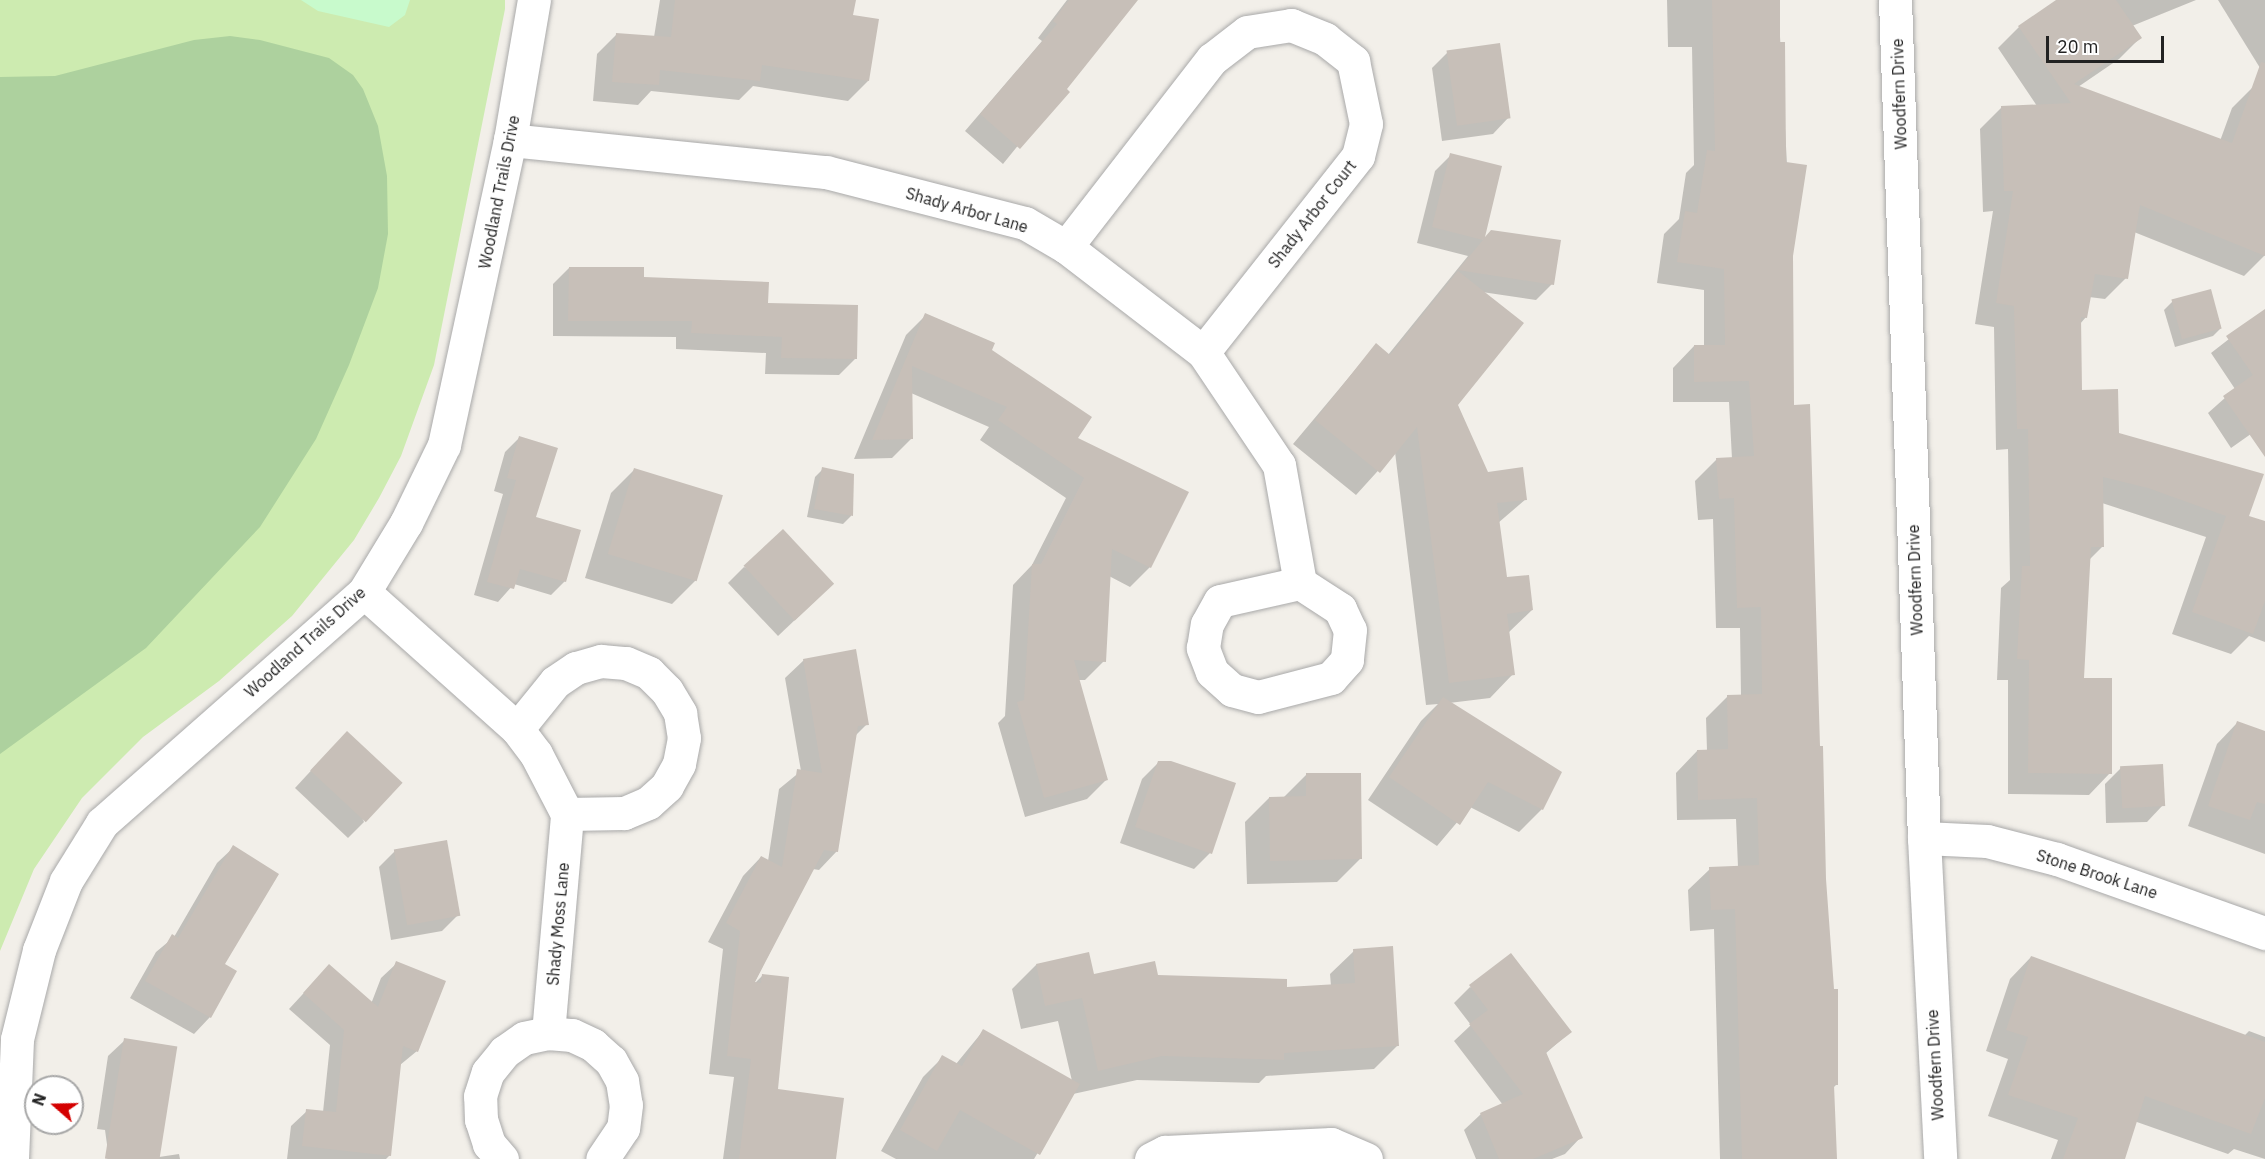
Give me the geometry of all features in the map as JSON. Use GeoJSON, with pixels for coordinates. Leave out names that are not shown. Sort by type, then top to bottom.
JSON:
{"type":"FeatureCollection","features":[{"type":"Feature","properties":{"kind":"street","name":"Woodland Trails Drive"},"geometry":{"type":"LineString","coordinates":[[12,1159],[17,1039],[39,950],[66,881],[102,823],[364,592],[406,523],[444,445],[510,140],[534,0]]}},
{"type":"Feature","properties":{"kind":"street","name":"Woodfern Drive"},"geometry":{"type":"LineString","coordinates":[[1895,0],[1924,838],[1940,1159]]}},
{"type":"Feature","properties":{"kind":"street","name":"Shady Arbor Court"},"geometry":{"type":"LineString","coordinates":[[1066,247],[1212,59],[1247,32],[1291,25],[1325,39],[1353,61],[1366,124],[1358,156],[1203,352]]}},
{"type":"Feature","properties":{"kind":"street","name":"Shady Arbor Lane"},"geometry":{"type":"LineString","coordinates":[[510,140],[826,172],[1025,223],[1066,247],[1203,352],[1279,465],[1300,584]]}},
{"type":"Feature","properties":{"kind":"street"},"geometry":{"type":"LineString","coordinates":[[364,592],[516,729],[536,754],[567,814],[624,813],[648,803],[667,786],[680,764],[684,738],[680,713],[668,691],[649,674],[626,663],[601,661],[576,668],[555,682],[516,729]]}},
{"type":"Feature","properties":{"kind":"street","name":"Shady Moss Lane"},"geometry":{"type":"LineString","coordinates":[[549,1033],[567,814]]}},
{"type":"Feature","properties":{"kind":"street","name":"Stone Brook Lane"},"geometry":{"type":"LineString","coordinates":[[1924,838],[1987,842],[2056,859],[2265,933]]}},
{"type":"Feature","properties":{"kind":"street"},"geometry":{"type":"LineString","coordinates":[[502,1159],[489,1143],[481,1120],[480,1096],[488,1072],[504,1052],[524,1038],[549,1033],[572,1035],[593,1045],[611,1061],[622,1081],[626,1105],[622,1128],[602,1159]]}},
{"type":"Feature","properties":{"kind":"street"},"geometry":{"type":"LineString","coordinates":[[1151,1159],[1165,1152],[1331,1143],[1366,1159]]}},
{"type":"Feature","properties":{"kind":"green space"},"geometry":{"type":"Polygon","coordinates":[[[0,0],[505,0],[505,9],[434,365],[401,456],[379,498],[354,540],[292,616],[219,681],[143,737],[82,798],[34,869],[0,951],[0,0]]]}},
{"type":"Feature","properties":{"kind":"green space"},"geometry":{"type":"Polygon","coordinates":[[[301,0],[410,0],[405,15],[389,27],[318,11],[301,0]]]}},
{"type":"Feature","properties":{"kind":"green space"},"geometry":{"type":"Polygon","coordinates":[[[230,36],[260,40],[329,58],[353,75],[363,89],[378,126],[387,176],[388,234],[378,288],[349,365],[316,439],[260,527],[146,648],[0,754],[0,77],[55,76],[194,40],[230,36]]]}},
{"type":"Feature","properties":{"kind":"building"},"geometry":{"type":"Polygon","coordinates":[[[675,0],[856,0],[853,15],[879,19],[869,81],[762,65],[760,81],[660,70],[659,85],[612,82],[616,33],[671,37],[675,0]]]}},
{"type":"Feature","properties":{"kind":"building"},"geometry":{"type":"Polygon","coordinates":[[[1069,0],[1138,0],[1067,89],[1070,92],[1020,149],[980,114],[1057,24],[1053,21],[1069,0]]]}},
{"type":"Feature","properties":{"kind":"building"},"geometry":{"type":"Polygon","coordinates":[[[1712,0],[1780,0],[1780,42],[1785,42],[1786,162],[1807,165],[1793,256],[1794,405],[1810,404],[1826,879],[1834,989],[1838,989],[1838,1085],[1834,1085],[1837,1159],[1742,1159],[1735,909],[1711,910],[1709,867],[1759,865],[1757,798],[1698,800],[1697,750],[1728,749],[1727,695],[1762,694],[1761,607],[1737,608],[1734,498],[1719,499],[1716,458],[1754,456],[1749,381],[1694,382],[1694,345],[1725,345],[1724,269],[1677,262],[1685,211],[1697,213],[1707,150],[1715,151],[1712,0]]]}},
{"type":"Feature","properties":{"kind":"building"},"geometry":{"type":"Polygon","coordinates":[[[2056,0],[2116,0],[2142,38],[2074,84],[2232,143],[2261,62],[2265,63],[2265,256],[2140,205],[2128,279],[2095,274],[2087,318],[2081,317],[2082,390],[2118,389],[2119,433],[2264,474],[2249,516],[2265,521],[2265,601],[2253,634],[2192,612],[2226,516],[2148,488],[2103,477],[2104,547],[2091,547],[2084,678],[2112,678],[2112,774],[2028,773],[2029,660],[2017,659],[2022,566],[2030,566],[2028,429],[2017,429],[2014,306],[1996,303],[2013,191],[2004,191],[2001,106],[2071,103],[2018,26],[2056,0]]]}},
{"type":"Feature","properties":{"kind":"building"},"geometry":{"type":"Polygon","coordinates":[[[1500,43],[1511,118],[1457,126],[1447,51],[1500,43]]]}},
{"type":"Feature","properties":{"kind":"building"},"geometry":{"type":"Polygon","coordinates":[[[1450,153],[1502,166],[1485,237],[1491,230],[1561,240],[1554,285],[1458,270],[1483,240],[1432,227],[1450,153]]]}},
{"type":"Feature","properties":{"kind":"building"},"geometry":{"type":"Polygon","coordinates":[[[569,267],[644,267],[644,277],[769,282],[768,303],[858,305],[857,359],[781,358],[782,337],[691,333],[692,321],[568,321],[569,267]]]}},
{"type":"Feature","properties":{"kind":"building"},"geometry":{"type":"Polygon","coordinates":[[[1458,271],[1524,323],[1458,405],[1488,472],[1523,467],[1527,500],[1497,503],[1507,577],[1529,575],[1533,610],[1507,614],[1515,675],[1449,683],[1417,427],[1380,473],[1315,420],[1376,343],[1390,355],[1458,271]]]}},
{"type":"Feature","properties":{"kind":"building"},"geometry":{"type":"Polygon","coordinates":[[[2211,289],[2222,329],[2182,339],[2171,300],[2211,289]]]}},
{"type":"Feature","properties":{"kind":"building"},"geometry":{"type":"Polygon","coordinates":[[[2265,309],[2265,457],[2223,396],[2253,375],[2226,336],[2265,309]]]}},
{"type":"Feature","properties":{"kind":"building"},"geometry":{"type":"Polygon","coordinates":[[[925,313],[995,343],[992,350],[1092,417],[1078,438],[1189,492],[1151,568],[1112,549],[1106,662],[1074,660],[1108,780],[1044,798],[1017,702],[1024,700],[1032,564],[1041,564],[1084,478],[998,420],[1007,407],[912,366],[913,439],[872,440],[925,313]]]}},
{"type":"Feature","properties":{"kind":"building"},"geometry":{"type":"Polygon","coordinates":[[[519,436],[558,448],[536,517],[581,530],[566,582],[520,569],[514,589],[487,582],[516,480],[507,478],[519,436]]]}},
{"type":"Feature","properties":{"kind":"building"},"geometry":{"type":"Polygon","coordinates":[[[822,467],[854,474],[853,516],[814,509],[822,467]]]}},
{"type":"Feature","properties":{"kind":"building"},"geometry":{"type":"Polygon","coordinates":[[[634,468],[723,495],[697,581],[608,554],[634,468]]]}},
{"type":"Feature","properties":{"kind":"building"},"geometry":{"type":"Polygon","coordinates":[[[783,529],[834,584],[795,621],[744,566],[783,529]]]}},
{"type":"Feature","properties":{"kind":"building"},"geometry":{"type":"Polygon","coordinates":[[[856,649],[869,725],[858,726],[838,852],[824,850],[755,982],[761,983],[762,974],[789,977],[778,1089],[844,1098],[836,1159],[739,1159],[751,1059],[727,1056],[740,931],[726,923],[761,856],[782,867],[797,769],[822,773],[803,659],[856,649]]]}},
{"type":"Feature","properties":{"kind":"building"},"geometry":{"type":"Polygon","coordinates":[[[1443,697],[1562,772],[1543,810],[1488,782],[1460,825],[1389,777],[1443,697]]]}},
{"type":"Feature","properties":{"kind":"building"},"geometry":{"type":"Polygon","coordinates":[[[2237,721],[2265,731],[2265,804],[2257,802],[2250,820],[2208,806],[2237,721]]]}},
{"type":"Feature","properties":{"kind":"building"},"geometry":{"type":"Polygon","coordinates":[[[347,731],[403,783],[366,822],[310,770],[347,731]]]}},
{"type":"Feature","properties":{"kind":"building"},"geometry":{"type":"Polygon","coordinates":[[[1158,761],[1171,761],[1236,783],[1212,854],[1135,827],[1158,761]]]}},
{"type":"Feature","properties":{"kind":"building"},"geometry":{"type":"Polygon","coordinates":[[[2163,764],[2165,806],[2122,808],[2120,766],[2163,764]]]}},
{"type":"Feature","properties":{"kind":"building"},"geometry":{"type":"Polygon","coordinates":[[[1306,773],[1361,773],[1362,859],[1270,861],[1269,797],[1306,796],[1306,773]]]}},
{"type":"Feature","properties":{"kind":"building"},"geometry":{"type":"Polygon","coordinates":[[[447,840],[460,916],[407,925],[394,849],[447,840]]]}},
{"type":"Feature","properties":{"kind":"building"},"geometry":{"type":"Polygon","coordinates":[[[233,845],[279,874],[225,964],[237,971],[211,1018],[145,981],[172,934],[178,938],[233,845]]]}},
{"type":"Feature","properties":{"kind":"building"},"geometry":{"type":"Polygon","coordinates":[[[1393,946],[1399,1046],[1284,1053],[1284,1060],[1162,1056],[1098,1071],[1082,998],[1045,1006],[1036,964],[1089,952],[1094,974],[1155,961],[1158,975],[1287,979],[1287,987],[1355,983],[1353,949],[1393,946]]]}},
{"type":"Feature","properties":{"kind":"building"},"geometry":{"type":"Polygon","coordinates":[[[1511,953],[1572,1032],[1546,1052],[1583,1138],[1533,1159],[1499,1159],[1480,1113],[1523,1094],[1469,1024],[1488,1010],[1469,985],[1511,953]]]}},
{"type":"Feature","properties":{"kind":"building"},"geometry":{"type":"Polygon","coordinates":[[[2031,956],[2265,1042],[2265,1098],[2251,1134],[2145,1096],[2125,1159],[2063,1159],[2078,1118],[2008,1095],[2028,1037],[2006,1030],[2031,956]]]}},
{"type":"Feature","properties":{"kind":"building"},"geometry":{"type":"Polygon","coordinates":[[[396,961],[446,981],[418,1052],[403,1046],[391,1156],[302,1146],[306,1109],[336,1112],[344,1030],[303,993],[329,964],[378,1007],[396,961]]]}},
{"type":"Feature","properties":{"kind":"building"},"geometry":{"type":"Polygon","coordinates":[[[983,1029],[1080,1084],[1040,1155],[960,1110],[937,1151],[900,1130],[942,1055],[962,1066],[983,1029]]]}},
{"type":"Feature","properties":{"kind":"building"},"geometry":{"type":"Polygon","coordinates":[[[124,1038],[177,1046],[160,1159],[105,1158],[124,1038]]]}}]}
